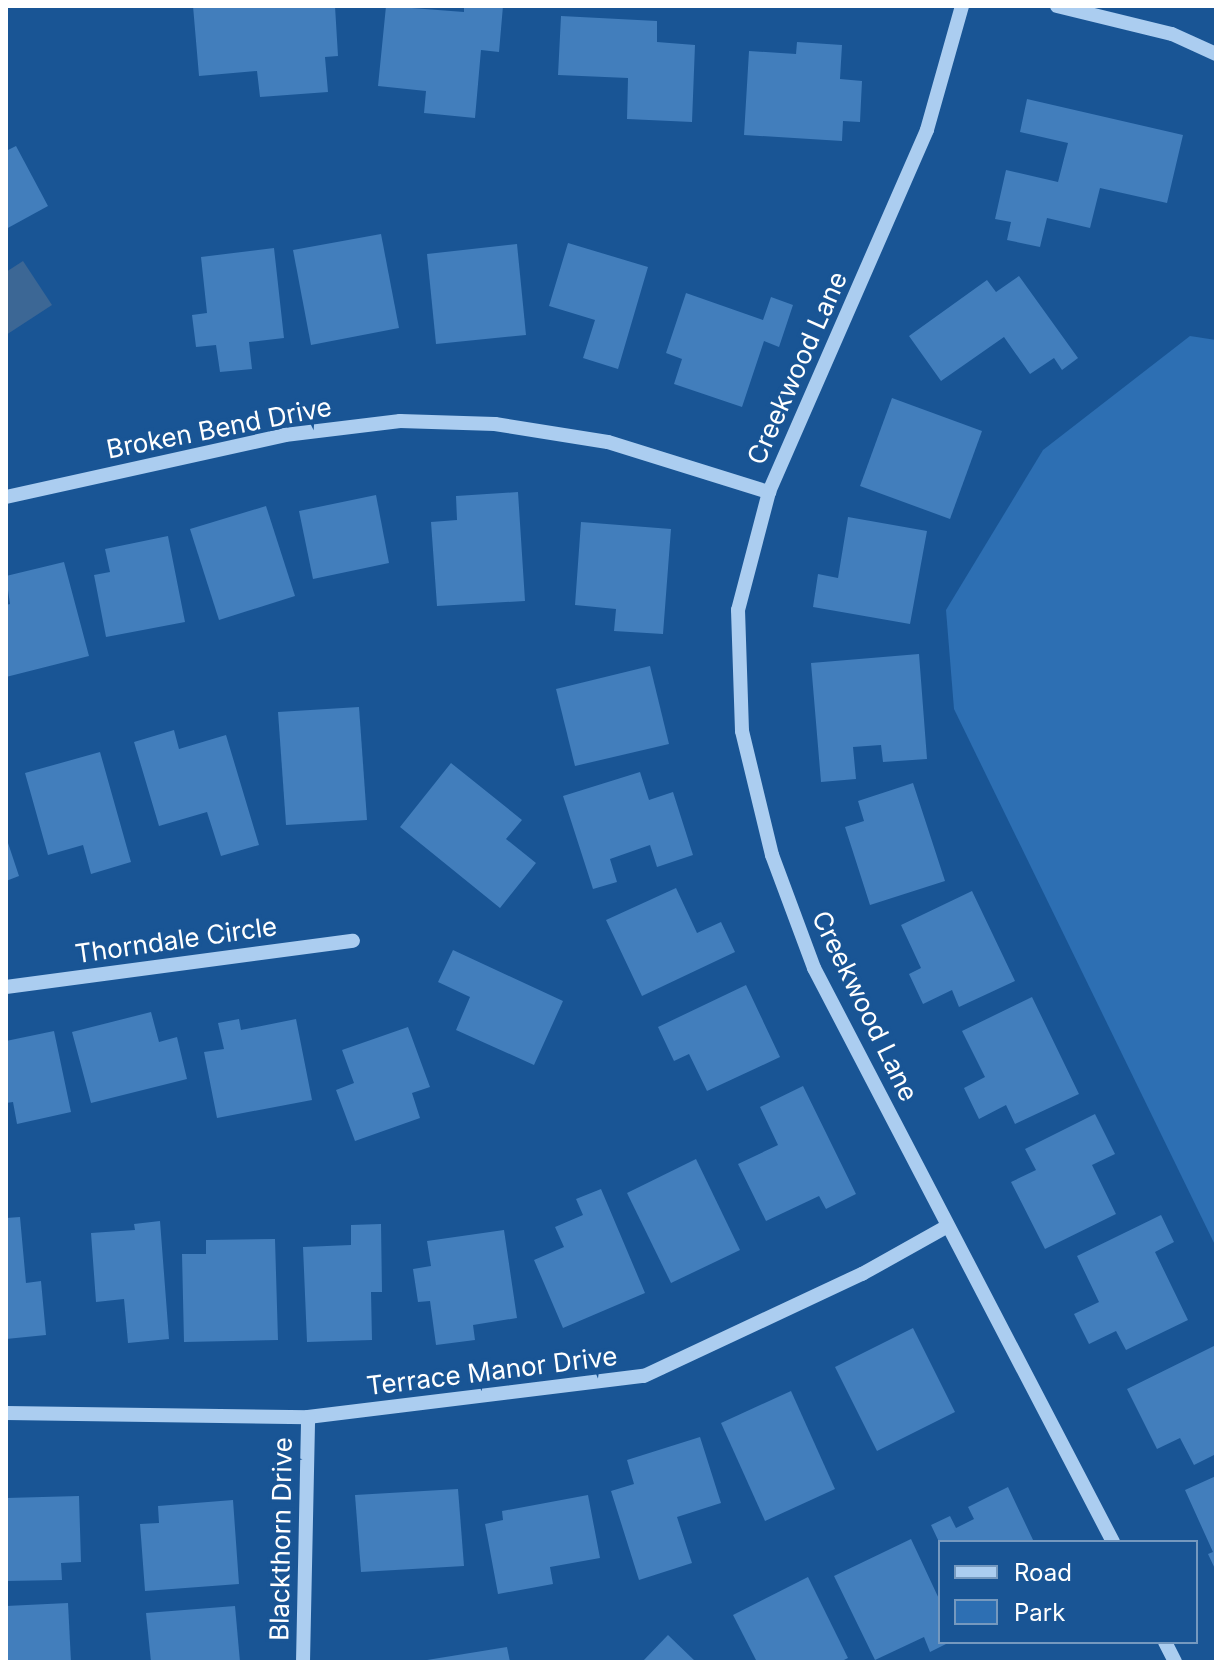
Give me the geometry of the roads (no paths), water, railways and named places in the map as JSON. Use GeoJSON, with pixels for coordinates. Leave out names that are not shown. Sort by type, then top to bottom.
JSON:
{"type":"FeatureCollection","features":[{"type":"Feature","properties":{"kind":"street","name":"Creekwood Lane"},"geometry":{"type":"LineString","coordinates":[[962,6],[927,130],[769,492],[738,610],[742,731],[772,855],[814,968],[1112,1540]]}},
{"type":"Feature","properties":{"kind":"street"},"geometry":{"type":"LineString","coordinates":[[1057,6],[1172,34],[1216,54]]}},
{"type":"Feature","properties":{"kind":"street","name":"Broken Bend Drive"},"geometry":{"type":"LineString","coordinates":[[6,497],[285,435],[400,421],[495,424],[608,442],[769,492]]}},
{"type":"Feature","properties":{"kind":"street","name":"Thorndale Circle"},"geometry":{"type":"LineString","coordinates":[[6,987],[353,941]]}},
{"type":"Feature","properties":{"kind":"street","name":"Terrace Manor Drive"},"geometry":{"type":"LineString","coordinates":[[6,1413],[308,1417],[644,1376],[862,1274],[948,1226]]}},
{"type":"Feature","properties":{"kind":"street","name":"Blackthorn Drive"},"geometry":{"type":"LineString","coordinates":[[303,1662],[308,1417]]}},
{"type":"Feature","properties":{"kind":"street"},"geometry":{"type":"LineString","coordinates":[[1166,1644],[1175,1662]]}}]}
